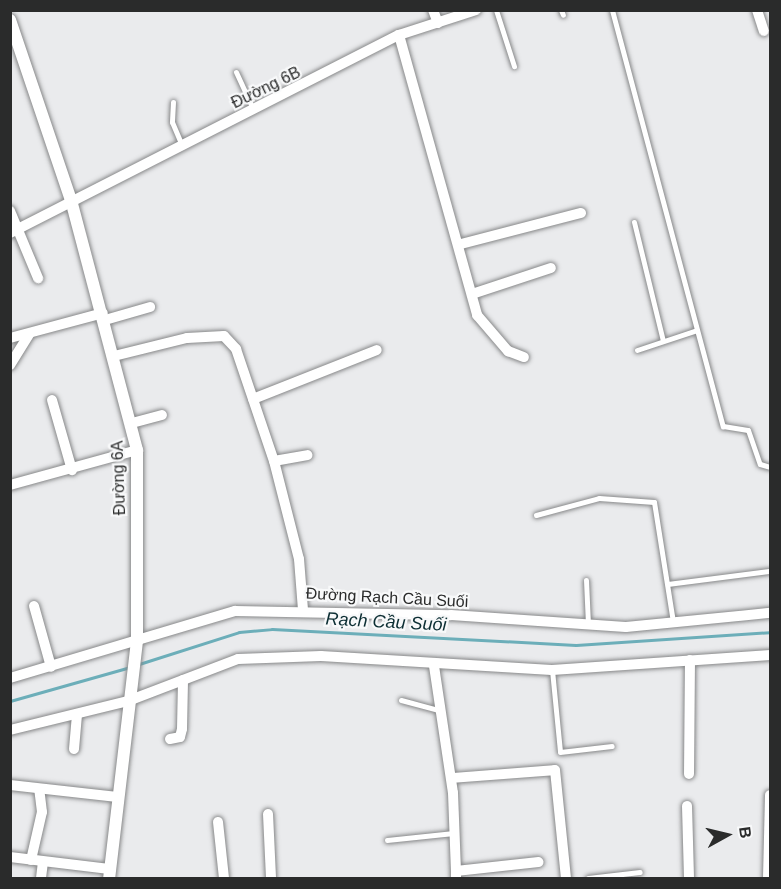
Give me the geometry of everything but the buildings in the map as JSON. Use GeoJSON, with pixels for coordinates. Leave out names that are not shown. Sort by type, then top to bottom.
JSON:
{"type":"FeatureCollection","features":[{"type":"Feature","properties":{"kind":"street"},"geometry":{"type":"LineString","coordinates":[[433,10],[438,23]]}},
{"type":"Feature","properties":{"kind":"street","name":"Đường 6B"},"geometry":{"type":"LineString","coordinates":[[14,232],[71,200],[254,110],[399,35],[476,10]]}},
{"type":"Feature","properties":{"kind":"street"},"geometry":{"type":"LineString","coordinates":[[757,10],[764,31]]}},
{"type":"Feature","properties":{"kind":"street","name":"Đường 6A"},"geometry":{"type":"LineString","coordinates":[[10,20],[71,200],[104,316],[137,450],[136,644],[109,874]]}},
{"type":"Feature","properties":{"kind":"street"},"geometry":{"type":"LineString","coordinates":[[399,35],[461,244],[472,294],[485,328],[508,351],[524,357]]}},
{"type":"Feature","properties":{"kind":"street"},"geometry":{"type":"LineString","coordinates":[[10,211],[14,232],[38,278]]}},
{"type":"Feature","properties":{"kind":"street"},"geometry":{"type":"LineString","coordinates":[[461,244],[581,213]]}},
{"type":"Feature","properties":{"kind":"street"},"geometry":{"type":"LineString","coordinates":[[472,294],[551,268]]}},
{"type":"Feature","properties":{"kind":"street"},"geometry":{"type":"LineString","coordinates":[[10,338],[150,307]]}},
{"type":"Feature","properties":{"kind":"street"},"geometry":{"type":"LineString","coordinates":[[10,365],[28,334]]}},
{"type":"Feature","properties":{"kind":"street"},"geometry":{"type":"LineString","coordinates":[[114,356],[224,336],[236,349],[274,460],[299,559],[303,610]]}},
{"type":"Feature","properties":{"kind":"street"},"geometry":{"type":"LineString","coordinates":[[253,399],[377,350]]}},
{"type":"Feature","properties":{"kind":"street"},"geometry":{"type":"LineString","coordinates":[[52,400],[72,470]]}},
{"type":"Feature","properties":{"kind":"street"},"geometry":{"type":"LineString","coordinates":[[132,423],[162,415]]}},
{"type":"Feature","properties":{"kind":"street"},"geometry":{"type":"LineString","coordinates":[[10,485],[72,470],[137,450]]}},
{"type":"Feature","properties":{"kind":"street"},"geometry":{"type":"LineString","coordinates":[[274,460],[307,455]]}},
{"type":"Feature","properties":{"kind":"street"},"geometry":{"type":"LineString","coordinates":[[34,606],[51,667]]}},
{"type":"Feature","properties":{"kind":"street","name":"Đường Rạch Cầu Suối"},"geometry":{"type":"LineString","coordinates":[[10,678],[136,644],[235,610],[303,610],[589,626],[673,622],[771,613]]}},
{"type":"Feature","properties":{"kind":"street"},"geometry":{"type":"LineString","coordinates":[[10,730],[77,714],[129,698],[238,659],[260,657],[552,670],[771,655]]}},
{"type":"Feature","properties":{"kind":"street"},"geometry":{"type":"LineString","coordinates":[[689,774],[690,660]]}},
{"type":"Feature","properties":{"kind":"street"},"geometry":{"type":"LineString","coordinates":[[434,666],[439,710],[452,778],[456,875],[540,862]]}},
{"type":"Feature","properties":{"kind":"street"},"geometry":{"type":"LineString","coordinates":[[170,739],[180,737],[182,729],[183,680]]}},
{"type":"Feature","properties":{"kind":"street"},"geometry":{"type":"LineString","coordinates":[[74,749],[77,714]]}},
{"type":"Feature","properties":{"kind":"street"},"geometry":{"type":"LineString","coordinates":[[452,778],[555,770],[566,879]]}},
{"type":"Feature","properties":{"kind":"street"},"geometry":{"type":"LineString","coordinates":[[10,785],[117,797]]}},
{"type":"Feature","properties":{"kind":"street"},"geometry":{"type":"LineString","coordinates":[[31,860],[42,812],[39,789]]}},
{"type":"Feature","properties":{"kind":"street"},"geometry":{"type":"LineString","coordinates":[[767,877],[771,795]]}},
{"type":"Feature","properties":{"kind":"street"},"geometry":{"type":"LineString","coordinates":[[687,806],[689,879]]}},
{"type":"Feature","properties":{"kind":"street"},"geometry":{"type":"LineString","coordinates":[[268,814],[271,879]]}},
{"type":"Feature","properties":{"kind":"street"},"geometry":{"type":"LineString","coordinates":[[218,822],[224,879]]}},
{"type":"Feature","properties":{"kind":"street"},"geometry":{"type":"LineString","coordinates":[[10,857],[109,874]]}},
{"type":"Feature","properties":{"kind":"street"},"geometry":{"type":"LineString","coordinates":[[41,879],[43,862]]}},
{"type":"Feature","properties":{"kind":"lane"},"geometry":{"type":"LineString","coordinates":[[496,10],[513,66]]}},
{"type":"Feature","properties":{"kind":"lane"},"geometry":{"type":"LineString","coordinates":[[612,10],[723,426],[748,430],[760,465],[771,467]]}},
{"type":"Feature","properties":{"kind":"lane"},"geometry":{"type":"LineString","coordinates":[[236,72],[254,110]]}},
{"type":"Feature","properties":{"kind":"lane"},"geometry":{"type":"LineString","coordinates":[[173,102],[172,122],[182,145]]}},
{"type":"Feature","properties":{"kind":"lane"},"geometry":{"type":"LineString","coordinates":[[634,222],[663,341]]}},
{"type":"Feature","properties":{"kind":"lane"},"geometry":{"type":"LineString","coordinates":[[637,350],[697,330]]}},
{"type":"Feature","properties":{"kind":"lane"},"geometry":{"type":"LineString","coordinates":[[536,515],[599,498],[654,502],[673,622]]}},
{"type":"Feature","properties":{"kind":"lane"},"geometry":{"type":"LineString","coordinates":[[668,584],[771,571]]}},
{"type":"Feature","properties":{"kind":"lane"},"geometry":{"type":"LineString","coordinates":[[586,580],[589,626]]}},
{"type":"Feature","properties":{"kind":"lane"},"geometry":{"type":"LineString","coordinates":[[552,670],[560,752],[612,746]]}},
{"type":"Feature","properties":{"kind":"lane"},"geometry":{"type":"LineString","coordinates":[[401,700],[439,710]]}},
{"type":"Feature","properties":{"kind":"lane"},"geometry":{"type":"LineString","coordinates":[[387,840],[456,833]]}},
{"type":"Feature","properties":{"kind":"lane"},"geometry":{"type":"LineString","coordinates":[[588,879],[640,872]]}},
{"type":"Feature","properties":{"kind":"waterway","name":"Rạch Cầu Suối"},"geometry":{"type":"LineString","coordinates":[[139,664],[239,632],[272,629],[576,645],[770,632]]}},
{"type":"Feature","properties":{"kind":"waterway","name":"Rạch Cầu Suối"},"geometry":{"type":"LineString","coordinates":[[10,701],[130,667]]}}]}
